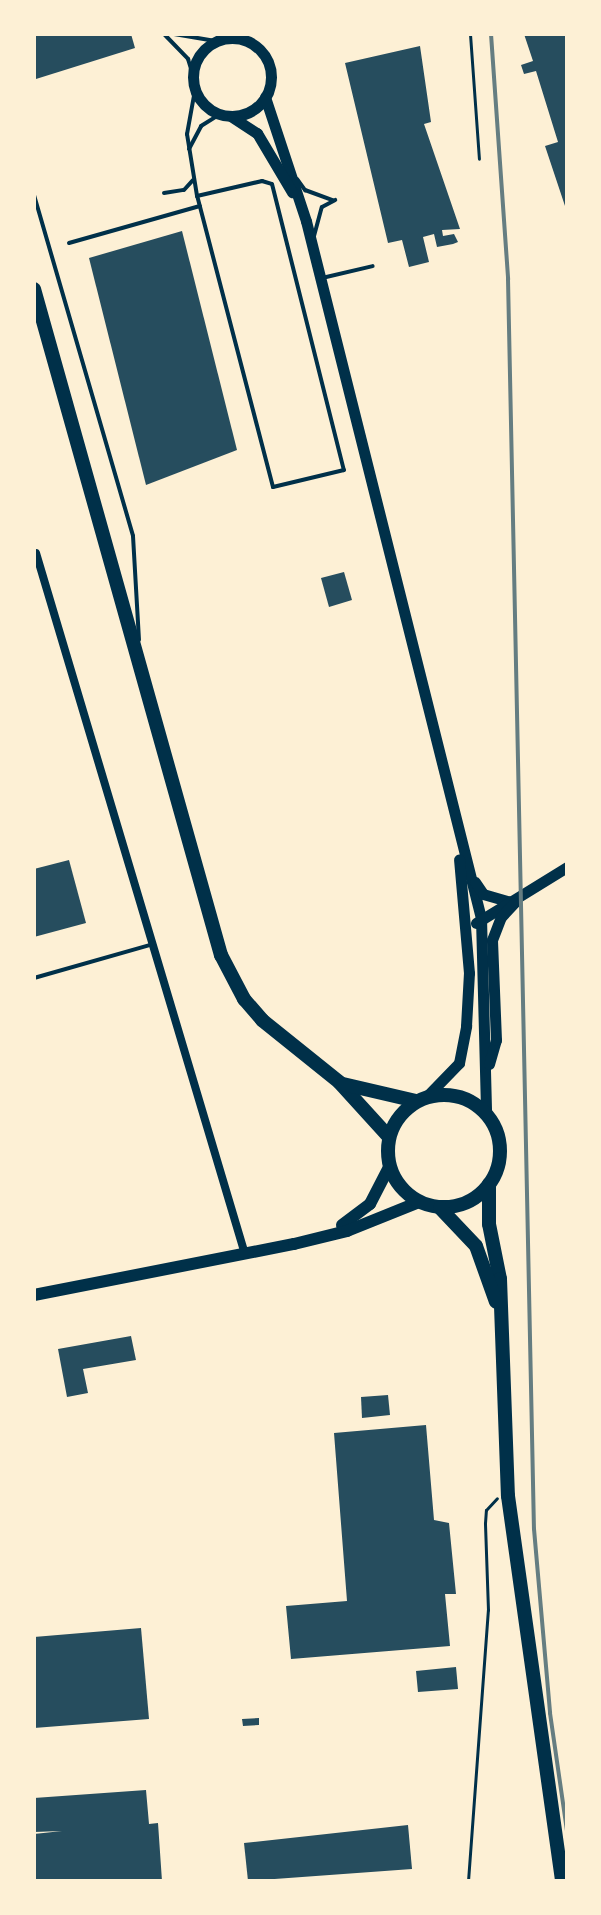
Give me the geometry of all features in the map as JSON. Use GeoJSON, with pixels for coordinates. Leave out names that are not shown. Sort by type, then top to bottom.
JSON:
{"type":"FeatureCollection","features":[{"type":"Feature","properties":{"kind":"main road"},"geometry":{"type":"LineString","coordinates":[[34,289],[221,955],[244,999],[262,1020],[339,1082],[389,1137]]}},
{"type":"Feature","properties":{"kind":"main road"},"geometry":{"type":"LineString","coordinates":[[339,1082],[422,1099],[462,1097],[486,1113],[500,1146],[489,1184],[500,1318],[508,1496],[562,1881]]}},
{"type":"Feature","properties":{"kind":"main road"},"geometry":{"type":"LineString","coordinates":[[422,1099],[396,1120],[389,1137],[389,1167],[402,1189],[419,1202],[440,1208],[465,1203],[489,1184]]}},
{"type":"Feature","properties":{"kind":"main road"},"geometry":{"type":"LineString","coordinates":[[294,1244],[361,1213],[389,1167]]}},
{"type":"Feature","properties":{"kind":"main road"},"geometry":{"type":"LineString","coordinates":[[34,1295],[294,1244],[419,1202]]}},
{"type":"Feature","properties":{"kind":"main road"},"geometry":{"type":"LineString","coordinates":[[440,1208],[476,1246],[500,1318]]}},
{"type":"Feature","properties":{"kind":"street"},"geometry":{"type":"LineString","coordinates":[[225,115],[254,109],[265,97],[271,71],[252,39],[216,38],[202,52],[193,75],[195,90],[225,115],[257,133],[306,221]]}},
{"type":"Feature","properties":{"kind":"street"},"geometry":{"type":"LineString","coordinates":[[265,97],[306,221],[456,830],[481,918],[486,1113]]}},
{"type":"Feature","properties":{"kind":"street"},"geometry":{"type":"LineString","coordinates":[[36,553],[150,945],[245,1254]]}},
{"type":"Feature","properties":{"kind":"street"},"geometry":{"type":"LineString","coordinates":[[456,830],[478,888],[514,903]]}},
{"type":"Feature","properties":{"kind":"street"},"geometry":{"type":"LineString","coordinates":[[422,1099],[459,1063],[469,997],[456,830]]}},
{"type":"Feature","properties":{"kind":"street"},"geometry":{"type":"LineString","coordinates":[[468,954],[481,918],[514,903],[567,867]]}},
{"type":"Feature","properties":{"kind":"street"},"geometry":{"type":"LineString","coordinates":[[485,1076],[496,1040],[492,940],[501,917],[514,903]]}},
{"type":"Feature","properties":{"kind":"lane"},"geometry":{"type":"LineString","coordinates":[[164,34],[188,59],[193,75]]}},
{"type":"Feature","properties":{"kind":"lane"},"geometry":{"type":"LineString","coordinates":[[174,34],[216,38]]}},
{"type":"Feature","properties":{"kind":"lane"},"geometry":{"type":"LineString","coordinates":[[195,90],[188,155],[197,196],[273,487],[344,470],[272,184],[262,181],[197,196]]}},
{"type":"Feature","properties":{"kind":"lane"},"geometry":{"type":"LineString","coordinates":[[188,155],[201,126],[225,115]]}},
{"type":"Feature","properties":{"kind":"lane"},"geometry":{"type":"LineString","coordinates":[[291,169],[305,190],[335,200],[318,215],[312,249]]}},
{"type":"Feature","properties":{"kind":"lane"},"geometry":{"type":"LineString","coordinates":[[164,193],[184,190],[193,180]]}},
{"type":"Feature","properties":{"kind":"lane"},"geometry":{"type":"LineString","coordinates":[[34,195],[133,536],[141,670]]}},
{"type":"Feature","properties":{"kind":"lane"},"geometry":{"type":"LineString","coordinates":[[69,243],[200,206]]}},
{"type":"Feature","properties":{"kind":"lane"},"geometry":{"type":"LineString","coordinates":[[320,278],[373,266]]}},
{"type":"Feature","properties":{"kind":"lane"},"geometry":{"type":"LineString","coordinates":[[34,978],[150,945]]}},
{"type":"Feature","properties":{"kind":"path"},"geometry":{"type":"LineString","coordinates":[[470,34],[479,159]]}},
{"type":"Feature","properties":{"kind":"path"},"geometry":{"type":"LineString","coordinates":[[468,1881],[488,1625],[485,1523],[492,1500],[508,1496]]}},
{"type":"Feature","properties":{"kind":"building"},"geometry":{"type":"Polygon","coordinates":[[[34,34],[131,34],[135,48],[36,79],[34,34]]]}},
{"type":"Feature","properties":{"kind":"building"},"geometry":{"type":"Polygon","coordinates":[[[524,34],[567,34],[567,212],[545,146],[558,142],[536,71],[524,74],[521,65],[533,61],[524,34]]]}},
{"type":"Feature","properties":{"kind":"building"},"geometry":{"type":"Polygon","coordinates":[[[420,46],[431,122],[424,124],[460,229],[442,230],[443,236],[454,234],[458,242],[453,244],[437,247],[434,234],[423,237],[429,262],[409,267],[402,240],[388,243],[345,63],[420,46]]]}},
{"type":"Feature","properties":{"kind":"building"},"geometry":{"type":"Polygon","coordinates":[[[182,231],[237,450],[146,485],[89,258],[182,231]]]}},
{"type":"Feature","properties":{"kind":"building"},"geometry":{"type":"Polygon","coordinates":[[[344,572],[352,600],[329,607],[321,578],[344,572]]]}},
{"type":"Feature","properties":{"kind":"building"},"geometry":{"type":"Polygon","coordinates":[[[69,860],[86,923],[34,937],[34,869],[69,860]]]}},
{"type":"Feature","properties":{"kind":"building"},"geometry":{"type":"Polygon","coordinates":[[[131,1336],[136,1360],[83,1369],[88,1393],[67,1397],[58,1349],[131,1336]]]}},
{"type":"Feature","properties":{"kind":"building"},"geometry":{"type":"Polygon","coordinates":[[[388,1395],[390,1415],[362,1418],[361,1397],[388,1395]]]}},
{"type":"Feature","properties":{"kind":"building"},"geometry":{"type":"Polygon","coordinates":[[[426,1425],[434,1520],[449,1523],[456,1594],[445,1594],[450,1646],[291,1659],[286,1606],[347,1601],[334,1433],[426,1425]]]}},
{"type":"Feature","properties":{"kind":"building"},"geometry":{"type":"Polygon","coordinates":[[[141,1628],[149,1719],[34,1728],[34,1637],[141,1628]]]}},
{"type":"Feature","properties":{"kind":"building"},"geometry":{"type":"Polygon","coordinates":[[[456,1667],[458,1689],[418,1692],[416,1671],[456,1667]]]}},
{"type":"Feature","properties":{"kind":"building"},"geometry":{"type":"Polygon","coordinates":[[[259,1718],[259,1725],[243,1726],[242,1719],[259,1718]]]}},
{"type":"Feature","properties":{"kind":"building"},"geometry":{"type":"Polygon","coordinates":[[[146,1790],[149,1824],[158,1823],[162,1881],[34,1881],[34,1834],[62,1831],[34,1832],[34,1798],[146,1790]]]}},
{"type":"Feature","properties":{"kind":"building"},"geometry":{"type":"Polygon","coordinates":[[[408,1825],[412,1869],[248,1881],[244,1843],[408,1825]]]}},
{"type":"Feature","properties":{"kind":"railway"},"geometry":{"type":"LineString","coordinates":[[491,34],[508,279],[534,1529],[550,1713],[567,1831]]}}]}
